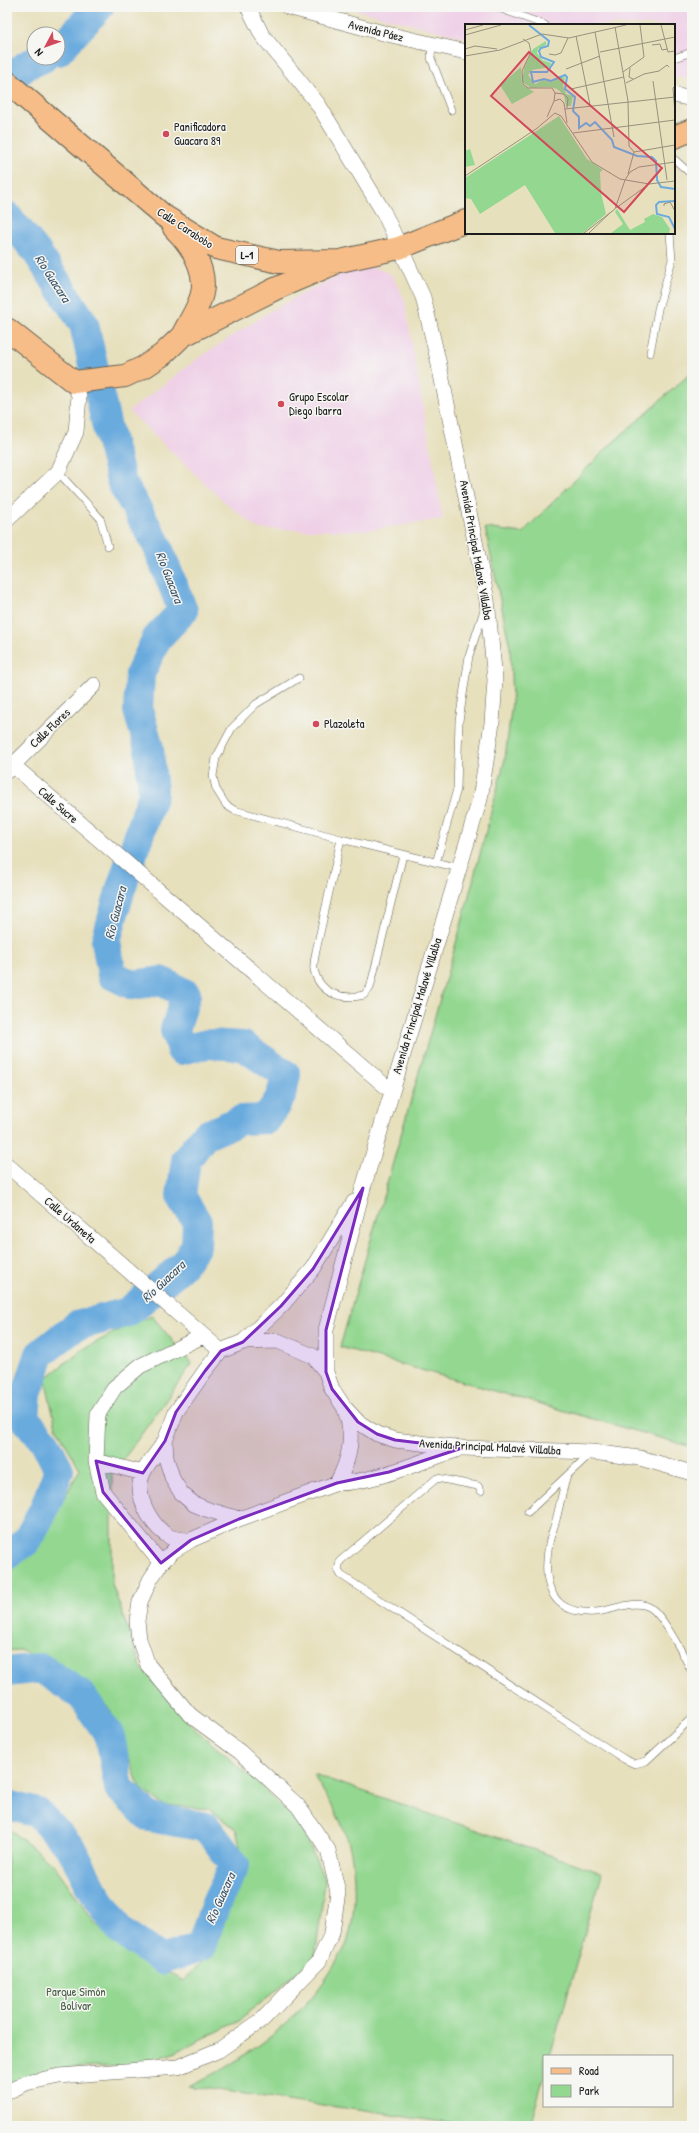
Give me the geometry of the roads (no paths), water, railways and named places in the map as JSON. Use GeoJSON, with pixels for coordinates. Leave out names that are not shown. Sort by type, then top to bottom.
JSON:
{"type":"FeatureCollection","features":[{"type":"Feature","properties":{"kind":"main road","name":"Calle Carabobo"},"geometry":{"type":"LineString","coordinates":[[7,82],[164,216],[216,248],[279,262],[340,261],[400,248],[465,222]]}},
{"type":"Feature","properties":{"kind":"main road"},"geometry":{"type":"LineString","coordinates":[[675,137],[692,130]]}},
{"type":"Feature","properties":{"kind":"main road","name":"L-1"},"geometry":{"type":"LineString","coordinates":[[164,216],[184,238],[198,261],[203,285],[198,302],[182,336]]}},
{"type":"Feature","properties":{"kind":"main road","name":"L-1"},"geometry":{"type":"LineString","coordinates":[[80,381],[125,376],[144,367],[162,355],[182,336],[269,292],[340,261]]}},
{"type":"Feature","properties":{"kind":"main road"},"geometry":{"type":"LineString","coordinates":[[7,329],[80,381]]}},
{"type":"Feature","properties":{"kind":"street","name":"Avenida Principal Malavé Villalba"},"geometry":{"type":"LineString","coordinates":[[248,7],[262,35],[318,104],[384,213],[423,297],[442,375],[487,600],[494,680],[492,723],[480,799],[390,1090],[363,1188],[326,1330],[326,1372],[332,1389],[344,1407],[358,1422],[377,1434],[395,1440],[462,1448],[592,1452],[640,1458],[692,1473]]}},
{"type":"Feature","properties":{"kind":"street","name":"Avenida Páez"},"geometry":{"type":"LineString","coordinates":[[288,7],[321,12],[432,44],[465,52]]}},
{"type":"Feature","properties":{"kind":"street"},"geometry":{"type":"LineString","coordinates":[[675,95],[692,99]]}},
{"type":"Feature","properties":{"kind":"street"},"geometry":{"type":"LineString","coordinates":[[7,520],[58,472],[76,432],[80,381]]}},
{"type":"Feature","properties":{"kind":"street","name":"Calle Flores"},"geometry":{"type":"LineString","coordinates":[[9,766],[94,685]]}},
{"type":"Feature","properties":{"kind":"street","name":"Calle Sucre"},"geometry":{"type":"LineString","coordinates":[[9,766],[172,901],[390,1090]]}},
{"type":"Feature","properties":{"kind":"street","name":"Calle Urdaneta"},"geometry":{"type":"LineString","coordinates":[[7,1165],[221,1351]]}},
{"type":"Feature","properties":{"kind":"street"},"geometry":{"type":"LineString","coordinates":[[243,1342],[281,1306],[313,1269],[363,1188]]}},
{"type":"Feature","properties":{"kind":"street"},"geometry":{"type":"LineString","coordinates":[[161,1564],[103,1492],[96,1461],[98,1414],[115,1386],[140,1366],[198,1332]]}},
{"type":"Feature","properties":{"kind":"street"},"geometry":{"type":"LineString","coordinates":[[191,1540],[179,1540],[168,1536],[154,1522],[145,1508],[141,1497],[140,1484],[143,1473],[165,1441],[176,1412],[221,1351],[243,1342],[278,1341],[312,1356],[326,1372]]}},
{"type":"Feature","properties":{"kind":"street"},"geometry":{"type":"LineString","coordinates":[[338,1483],[344,1470],[352,1436],[349,1420],[344,1407]]}},
{"type":"Feature","properties":{"kind":"street"},"geometry":{"type":"LineString","coordinates":[[165,1441],[166,1458],[173,1480],[182,1494],[200,1507],[239,1518]]}},
{"type":"Feature","properties":{"kind":"street"},"geometry":{"type":"LineString","coordinates":[[7,2092],[26,2083],[58,2076],[178,2067],[219,2050],[262,2020],[319,1961],[332,1933],[338,1892],[328,1850],[298,1806],[240,1752],[190,1715],[148,1665],[138,1639],[137,1620],[140,1602],[150,1580],[161,1564],[173,1551],[191,1540],[239,1518],[338,1483],[348,1483],[389,1472],[462,1448]]}},
{"type":"Feature","properties":{"kind":"street"},"geometry":{"type":"LineString","coordinates":[[96,1461],[143,1473]]}},
{"type":"Feature","properties":{"kind":"lane"},"geometry":{"type":"LineString","coordinates":[[496,7],[542,24]]}},
{"type":"Feature","properties":{"kind":"lane"},"geometry":{"type":"LineString","coordinates":[[432,44],[431,58],[451,110]]}},
{"type":"Feature","properties":{"kind":"lane"},"geometry":{"type":"LineString","coordinates":[[675,58],[692,52]]}},
{"type":"Feature","properties":{"kind":"lane"},"geometry":{"type":"LineString","coordinates":[[675,160],[692,176]]}},
{"type":"Feature","properties":{"kind":"lane"},"geometry":{"type":"LineString","coordinates":[[650,353],[658,309],[672,260],[670,234]]}},
{"type":"Feature","properties":{"kind":"lane"},"geometry":{"type":"LineString","coordinates":[[58,472],[100,518],[108,546]]}},
{"type":"Feature","properties":{"kind":"lane"},"geometry":{"type":"LineString","coordinates":[[436,863],[458,789],[459,721],[469,656],[487,600]]}},
{"type":"Feature","properties":{"kind":"lane"},"geometry":{"type":"LineString","coordinates":[[299,678],[256,704],[232,728],[216,758],[214,776],[216,789],[226,805],[234,810],[341,839],[459,868]]}},
{"type":"Feature","properties":{"kind":"lane"},"geometry":{"type":"LineString","coordinates":[[341,839],[316,951],[314,969],[323,986],[337,996],[350,998],[364,996],[370,988],[403,855]]}},
{"type":"Feature","properties":{"kind":"lane"},"geometry":{"type":"LineString","coordinates":[[528,1512],[592,1452]]}},
{"type":"Feature","properties":{"kind":"lane"},"geometry":{"type":"LineString","coordinates":[[567,1476],[549,1543],[546,1572],[552,1593],[558,1603],[571,1610],[594,1612],[639,1604],[650,1608],[659,1616],[692,1672]]}},
{"type":"Feature","properties":{"kind":"lane"},"geometry":{"type":"LineString","coordinates":[[480,1490],[478,1486],[437,1478],[340,1561],[338,1570],[341,1575],[635,1764],[646,1761],[692,1718]]}},
{"type":"Feature","properties":{"kind":"waterway","name":"Río Guacara"},"geometry":{"type":"LineString","coordinates":[[66,42],[99,7]]}},
{"type":"Feature","properties":{"kind":"waterway","name":"Río Guacara"},"geometry":{"type":"LineString","coordinates":[[7,81],[26,66]]}},
{"type":"Feature","properties":{"kind":"waterway","name":"Río Guacara"},"geometry":{"type":"LineString","coordinates":[[7,216],[36,251],[84,324],[106,423],[122,483],[157,545],[183,611],[157,638],[140,674],[138,710],[149,748],[153,794],[121,888],[106,941],[112,975],[133,985],[161,981],[186,994],[175,1030],[181,1050],[207,1044],[243,1046],[286,1075],[281,1096],[267,1119],[241,1120],[204,1136],[186,1160],[181,1196],[197,1222],[196,1246],[182,1266],[128,1312],[76,1326],[40,1354],[27,1393],[25,1419],[45,1442],[59,1470],[44,1509],[27,1541],[7,1555]]}},
{"type":"Feature","properties":{"kind":"waterway","name":"Río Guacara"},"geometry":{"type":"LineString","coordinates":[[7,1672],[41,1668],[82,1696],[110,1736],[119,1788],[149,1817],[206,1827],[235,1865],[217,1901],[201,1946],[162,1960],[120,1930],[94,1892],[71,1848],[38,1813],[7,1805]]}},
{"type":"Feature","properties":{"kind":"place","name":"Panificadora Guacara 89"},"geometry":{"type":"Point","coordinates":[166,134]}},
{"type":"Feature","properties":{"kind":"place","name":"Grupo Escolar Diego Ibarra"},"geometry":{"type":"Point","coordinates":[281,404]}},
{"type":"Feature","properties":{"kind":"place","name":"Plazoleta"},"geometry":{"type":"Point","coordinates":[316,724]}},
{"type":"Feature","properties":{"kind":"park label","name":"Parque Simón Bolívar"},"geometry":{"type":"Point","coordinates":[76,1999]}}]}
